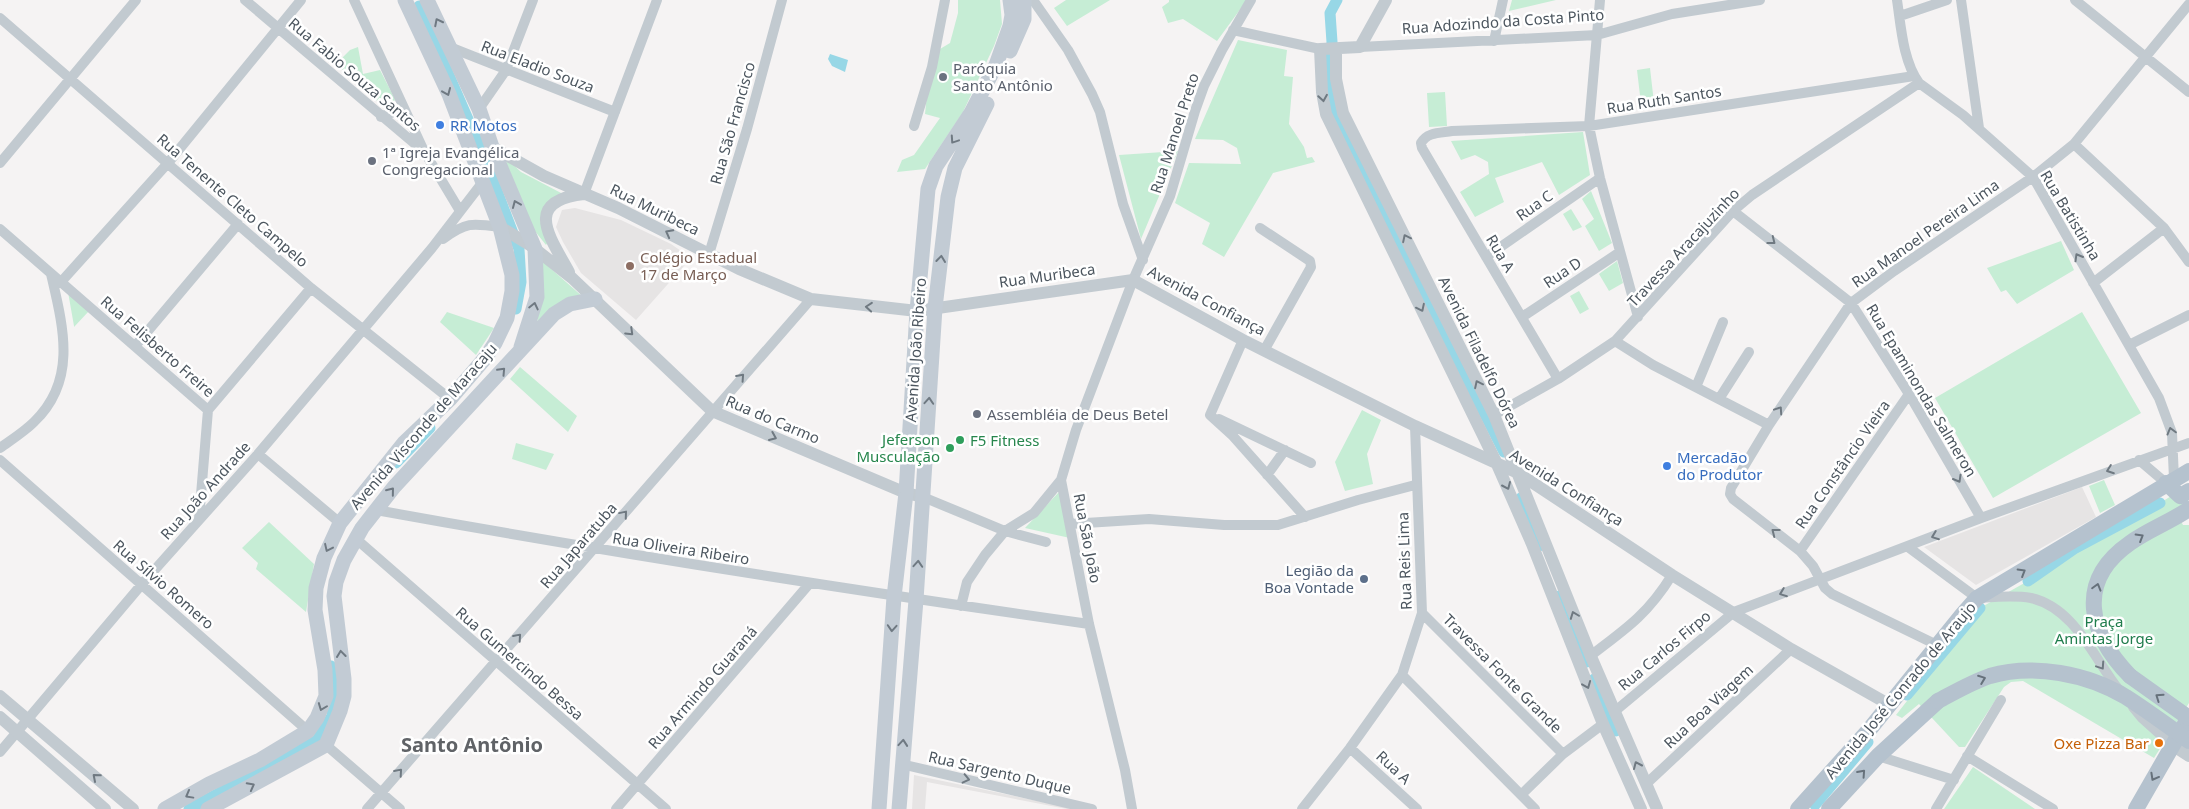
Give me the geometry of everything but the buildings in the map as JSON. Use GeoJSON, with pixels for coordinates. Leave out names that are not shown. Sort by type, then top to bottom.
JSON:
{"type":"FeatureCollection","features":[{"type":"Feature","properties":{"kind":"main road","name":"Avenida Visconde de Maracaju"},"geometry":{"type":"LineString","coordinates":[[165,809],[208,784],[260,760],[308,731],[317,718],[326,696],[325,670],[315,610],[316,588],[324,558],[340,523],[404,443],[450,399],[486,357],[495,344],[507,318],[512,290],[512,274],[504,230],[482,183],[448,94],[404,0]]}},
{"type":"Feature","properties":{"kind":"main road","name":"Avenida Visconde de Maracaju"},"geometry":{"type":"LineString","coordinates":[[326,744],[340,711],[344,696],[344,679],[334,596],[336,582],[344,560],[356,538],[376,510],[413,464],[519,353],[536,297],[532,247],[479,109],[452,48],[427,0]]}},
{"type":"Feature","properties":{"kind":"main road","name":"Avenida João Ribeiro"},"geometry":{"type":"LineString","coordinates":[[879,809],[894,597],[906,492],[918,311],[930,181],[936,166],[971,113],[996,65],[1010,26],[1012,15],[1010,0]]}},
{"type":"Feature","properties":{"kind":"main road","name":"Avenida João Ribeiro"},"geometry":{"type":"LineString","coordinates":[[899,809],[901,764],[916,600],[936,308],[950,181],[1020,29],[1024,18],[1024,0]]}},
{"type":"Feature","properties":{"kind":"main road"},"geometry":{"type":"LineString","coordinates":[[519,353],[558,311],[570,304],[594,298]]}},
{"type":"Feature","properties":{"kind":"main road","name":"Avenida José Conrado de Araujo"},"geometry":{"type":"LineString","coordinates":[[1801,807],[1890,705],[1977,598],[2189,471]]}},
{"type":"Feature","properties":{"kind":"main road"},"geometry":{"type":"LineString","coordinates":[[2170,481],[2180,496],[2189,491]]}},
{"type":"Feature","properties":{"kind":"main road"},"geometry":{"type":"LineString","coordinates":[[2136,809],[2189,718],[2130,676],[2109,654],[2096,627],[2094,614],[2097,584],[2108,564],[2129,544],[2185,515]]}},
{"type":"Feature","properties":{"kind":"main road","name":"Avenida José Conrado de Araujo"},"geometry":{"type":"LineString","coordinates":[[1829,809],[1878,756],[1938,701],[1990,676],[2022,671],[2042,671],[2073,676],[2108,688],[2126,697],[2189,741]]}},
{"type":"Feature","properties":{"kind":"main road"},"geometry":{"type":"LineString","coordinates":[[208,809],[326,744]]}},
{"type":"Feature","properties":{"kind":"street","name":"Rua Fabio Souza Santos"},"geometry":{"type":"LineString","coordinates":[[246,0],[424,151]]}},
{"type":"Feature","properties":{"kind":"street"},"geometry":{"type":"LineString","coordinates":[[61,282],[168,163],[301,0]]}},
{"type":"Feature","properties":{"kind":"street"},"geometry":{"type":"LineString","coordinates":[[354,0],[424,151],[460,211]]}},
{"type":"Feature","properties":{"kind":"street"},"geometry":{"type":"LineString","coordinates":[[479,109],[506,70],[533,0]]}},
{"type":"Feature","properties":{"kind":"street"},"geometry":{"type":"LineString","coordinates":[[572,278],[546,226],[545,217],[550,207],[560,199],[584,194],[657,0]]}},
{"type":"Feature","properties":{"kind":"street","name":"Rua São Francisco"},"geometry":{"type":"LineString","coordinates":[[708,254],[747,129],[782,0]]}},
{"type":"Feature","properties":{"kind":"street"},"geometry":{"type":"LineString","coordinates":[[914,126],[932,67],[945,0]]}},
{"type":"Feature","properties":{"kind":"street"},"geometry":{"type":"LineString","coordinates":[[1033,0],[1068,50],[1100,112],[1123,204],[1143,260]]}},
{"type":"Feature","properties":{"kind":"street","name":"Rua Manoel Preto"},"geometry":{"type":"LineString","coordinates":[[1133,280],[1170,196],[1195,110],[1207,80],[1251,0]]}},
{"type":"Feature","properties":{"kind":"street"},"geometry":{"type":"LineString","coordinates":[[1360,47],[1386,0]]}},
{"type":"Feature","properties":{"kind":"street"},"geometry":{"type":"LineString","coordinates":[[1494,41],[1503,0]]}},
{"type":"Feature","properties":{"kind":"street"},"geometry":{"type":"LineString","coordinates":[[1600,0],[1589,126],[1600,178],[1638,317]]}},
{"type":"Feature","properties":{"kind":"street","name":"Rua Adozindo da Costa Pinto"},"geometry":{"type":"LineString","coordinates":[[1328,49],[1597,34],[1672,14],[1760,0]]}},
{"type":"Feature","properties":{"kind":"street"},"geometry":{"type":"LineString","coordinates":[[1897,0],[1903,38],[1917,80]]}},
{"type":"Feature","properties":{"kind":"street"},"geometry":{"type":"LineString","coordinates":[[1900,16],[1947,0]]}},
{"type":"Feature","properties":{"kind":"street"},"geometry":{"type":"LineString","coordinates":[[1961,0],[1979,128]]}},
{"type":"Feature","properties":{"kind":"street"},"geometry":{"type":"LineString","coordinates":[[2076,0],[2189,92]]}},
{"type":"Feature","properties":{"kind":"street"},"geometry":{"type":"LineString","coordinates":[[0,163],[71,79],[130,2]]}},
{"type":"Feature","properties":{"kind":"street","name":"Rua Manoel Pereira Lima"},"geometry":{"type":"LineString","coordinates":[[1800,551],[1731,497],[1730,491],[1732,484],[1769,425],[1851,303],[1894,271],[2033,177],[2074,144],[2189,4]]}},
{"type":"Feature","properties":{"kind":"street","name":"Rua Tenente Cleto Campelo"},"geometry":{"type":"LineString","coordinates":[[0,18],[311,288],[450,399]]}},
{"type":"Feature","properties":{"kind":"street"},"geometry":{"type":"LineString","coordinates":[[1233,30],[1328,49],[1322,92],[1330,123],[1497,462],[1532,544],[1603,724],[1641,809]]}},
{"type":"Feature","properties":{"kind":"street","name":"Rua Eladio Souza"},"geometry":{"type":"LineString","coordinates":[[452,48],[615,112]]}},
{"type":"Feature","properties":{"kind":"street","name":"Avenida Filadelfo Dórea"},"geometry":{"type":"LineString","coordinates":[[1328,49],[1343,113],[1494,416],[1590,656],[1657,809]]}},
{"type":"Feature","properties":{"kind":"street","name":"Rua Batistinha"},"geometry":{"type":"LineString","coordinates":[[1917,80],[1979,128],[2033,177],[2159,398],[2172,433],[2174,450],[2170,481]]}},
{"type":"Feature","properties":{"kind":"street","name":"Rua Ruth Santos"},"geometry":{"type":"LineString","coordinates":[[1421,143],[1427,136],[1452,132],[1589,126],[1917,80]]}},
{"type":"Feature","properties":{"kind":"street","name":"Travessa Aracajuzinho"},"geometry":{"type":"LineString","coordinates":[[1494,416],[1558,379],[1615,341],[1733,212],[1764,186],[1917,80]]}},
{"type":"Feature","properties":{"kind":"street"},"geometry":{"type":"LineString","coordinates":[[382,117],[403,108]]}},
{"type":"Feature","properties":{"kind":"street","name":"Rua A"},"geometry":{"type":"LineString","coordinates":[[1421,143],[1558,379]]}},
{"type":"Feature","properties":{"kind":"street"},"geometry":{"type":"LineString","coordinates":[[2074,144],[2164,228],[2189,262]]}},
{"type":"Feature","properties":{"kind":"street","name":"Rua Muribeca"},"geometry":{"type":"LineString","coordinates":[[492,147],[528,168],[618,208],[708,254],[811,299],[918,311],[1133,280]]}},
{"type":"Feature","properties":{"kind":"street","name":"Rua C"},"geometry":{"type":"LineString","coordinates":[[1486,257],[1600,178]]}},
{"type":"Feature","properties":{"kind":"street","name":"Rua João Andrade"},"geometry":{"type":"LineString","coordinates":[[0,752],[142,584],[258,454],[432,248],[482,183]]}},
{"type":"Feature","properties":{"kind":"street","name":"Rua Epaminondas Salmeron"},"geometry":{"type":"LineString","coordinates":[[1733,212],[1851,303],[1910,394],[1981,518]]}},
{"type":"Feature","properties":{"kind":"street","name":"Rua João Andrade"},"geometry":{"type":"LineString","coordinates":[[432,248],[467,224],[478,223],[504,230]]}},
{"type":"Feature","properties":{"kind":"street"},"geometry":{"type":"LineString","coordinates":[[136,345],[238,224]]}},
{"type":"Feature","properties":{"kind":"street"},"geometry":{"type":"LineString","coordinates":[[1260,228],[1310,261],[1311,267],[1265,349]]}},
{"type":"Feature","properties":{"kind":"street"},"geometry":{"type":"LineString","coordinates":[[2093,283],[2164,228]]}},
{"type":"Feature","properties":{"kind":"street","name":"Rua Felisberto Freire"},"geometry":{"type":"LineString","coordinates":[[0,229],[136,345],[208,410],[200,519]]}},
{"type":"Feature","properties":{"kind":"street","name":"Rua do Carmo"},"geometry":{"type":"LineString","coordinates":[[504,230],[532,247],[572,278],[712,410],[906,492],[923,497],[1005,531],[1046,542]]}},
{"type":"Feature","properties":{"kind":"street","name":"Rua D"},"geometry":{"type":"LineString","coordinates":[[1522,317],[1620,252]]}},
{"type":"Feature","properties":{"kind":"street"},"geometry":{"type":"LineString","coordinates":[[0,448],[34,423],[56,392],[65,352],[64,336],[51,273]]}},
{"type":"Feature","properties":{"kind":"street","name":"Avenida Confiança"},"geometry":{"type":"LineString","coordinates":[[1133,280],[1242,340],[1265,349],[1414,426],[1517,472],[1672,575],[1791,649],[1890,705]]}},
{"type":"Feature","properties":{"kind":"street","name":"Rua São João"},"geometry":{"type":"LineString","coordinates":[[1132,809],[1125,770],[1089,624],[1061,480],[1076,430],[1133,280]]}},
{"type":"Feature","properties":{"kind":"street"},"geometry":{"type":"LineString","coordinates":[[208,410],[311,288]]}},
{"type":"Feature","properties":{"kind":"street","name":"Rua Japaratuba"},"geometry":{"type":"LineString","coordinates":[[367,809],[594,550],[712,410],[811,299]]}},
{"type":"Feature","properties":{"kind":"street"},"geometry":{"type":"LineString","coordinates":[[2129,345],[2189,315]]}},
{"type":"Feature","properties":{"kind":"street"},"geometry":{"type":"LineString","coordinates":[[1696,387],[1723,322]]}},
{"type":"Feature","properties":{"kind":"street"},"geometry":{"type":"LineString","coordinates":[[1210,414],[1242,340]]}},
{"type":"Feature","properties":{"kind":"street"},"geometry":{"type":"LineString","coordinates":[[1615,341],[1653,365],[1769,425]]}},
{"type":"Feature","properties":{"kind":"street"},"geometry":{"type":"LineString","coordinates":[[1719,399],[1749,352]]}},
{"type":"Feature","properties":{"kind":"street","name":"Rua Constâncio Vieira"},"geometry":{"type":"LineString","coordinates":[[1800,551],[1910,394]]}},
{"type":"Feature","properties":{"kind":"street"},"geometry":{"type":"LineString","coordinates":[[1210,414],[1310,463]]}},
{"type":"Feature","properties":{"kind":"street"},"geometry":{"type":"LineString","coordinates":[[1210,414],[1232,435],[1304,518]]}},
{"type":"Feature","properties":{"kind":"street","name":"Rua Reis Lima"},"geometry":{"type":"LineString","coordinates":[[1302,809],[1350,748],[1402,674],[1422,613],[1415,485],[1414,426]]}},
{"type":"Feature","properties":{"kind":"street","name":"Rua Carlos Firpo"},"geometry":{"type":"LineString","coordinates":[[1614,712],[1734,612],[1981,518],[2189,443]]}},
{"type":"Feature","properties":{"kind":"street"},"geometry":{"type":"LineString","coordinates":[[1267,475],[1285,450]]}},
{"type":"Feature","properties":{"kind":"street"},"geometry":{"type":"LineString","coordinates":[[258,454],[340,523]]}},
{"type":"Feature","properties":{"kind":"street","name":"Rua Sílvio Romero"},"geometry":{"type":"LineString","coordinates":[[0,460],[308,731]]}},
{"type":"Feature","properties":{"kind":"street"},"geometry":{"type":"LineString","coordinates":[[2139,460],[2170,481]]}},
{"type":"Feature","properties":{"kind":"street"},"geometry":{"type":"LineString","coordinates":[[961,606],[969,578],[1005,531],[1034,513],[1061,480]]}},
{"type":"Feature","properties":{"kind":"street"},"geometry":{"type":"LineString","coordinates":[[1070,524],[1157,519],[1255,526],[1278,525],[1358,500],[1415,485]]}},
{"type":"Feature","properties":{"kind":"street","name":"Rua Oliveira Ribeiro"},"geometry":{"type":"LineString","coordinates":[[376,510],[594,550],[916,600]]}},
{"type":"Feature","properties":{"kind":"street","name":"Rua Gumercindo Bessa"},"geometry":{"type":"LineString","coordinates":[[356,538],[666,809]]}},
{"type":"Feature","properties":{"kind":"street"},"geometry":{"type":"LineString","coordinates":[[1908,547],[1977,598],[2010,596],[2030,598],[2045,603],[2058,611],[2078,632],[2107,674],[2142,718],[2172,745],[2189,756]]}},
{"type":"Feature","properties":{"kind":"street"},"geometry":{"type":"LineString","coordinates":[[1800,551],[1813,566],[1825,588],[1832,594],[1937,645]]}},
{"type":"Feature","properties":{"kind":"street"},"geometry":{"type":"LineString","coordinates":[[1590,656],[1639,618],[1657,598],[1672,575]]}},
{"type":"Feature","properties":{"kind":"street","name":"Rua Armindo Guaraná"},"geometry":{"type":"LineString","coordinates":[[616,809],[810,584]]}},
{"type":"Feature","properties":{"kind":"street"},"geometry":{"type":"LineString","coordinates":[[916,600],[1089,624]]}},
{"type":"Feature","properties":{"kind":"street","name":"Travessa Fonte Grande"},"geometry":{"type":"LineString","coordinates":[[1422,613],[1563,754]]}},
{"type":"Feature","properties":{"kind":"street","name":"Rua Boa Viagem"},"geometry":{"type":"LineString","coordinates":[[1646,784],[1791,649]]}},
{"type":"Feature","properties":{"kind":"street"},"geometry":{"type":"LineString","coordinates":[[1402,674],[1535,809]]}},
{"type":"Feature","properties":{"kind":"street"},"geometry":{"type":"LineString","coordinates":[[0,696],[133,809]]}},
{"type":"Feature","properties":{"kind":"street"},"geometry":{"type":"LineString","coordinates":[[1936,809],[2001,700]]}},
{"type":"Feature","properties":{"kind":"street"},"geometry":{"type":"LineString","coordinates":[[0,717],[105,809]]}},
{"type":"Feature","properties":{"kind":"street"},"geometry":{"type":"LineString","coordinates":[[1522,794],[1563,754],[1603,724]]}},
{"type":"Feature","properties":{"kind":"street"},"geometry":{"type":"LineString","coordinates":[[326,744],[400,809]]}},
{"type":"Feature","properties":{"kind":"street","name":"Rua A"},"geometry":{"type":"LineString","coordinates":[[1350,748],[1405,805],[1417,809]]}},
{"type":"Feature","properties":{"kind":"street"},"geometry":{"type":"LineString","coordinates":[[1878,756],[1954,780]]}},
{"type":"Feature","properties":{"kind":"street"},"geometry":{"type":"LineString","coordinates":[[1968,756],[2053,809]]}},
{"type":"Feature","properties":{"kind":"street","name":"Rua Sargento Duque"},"geometry":{"type":"LineString","coordinates":[[901,764],[1092,809]]}},
{"type":"Feature","properties":{"kind":"shaded area","name":"Colégio Estadual 17 de Março"},"geometry":{"type":"Polygon","coordinates":[[[575,208],[621,220],[671,244],[691,258],[636,320],[581,273],[563,242],[556,227],[562,210],[575,208]]]}},
{"type":"Feature","properties":{"kind":"shaded area"},"geometry":{"type":"Polygon","coordinates":[[[2082,487],[2096,517],[1976,585],[1924,547],[2082,487]]]}},
{"type":"Feature","properties":{"kind":"shaded area"},"geometry":{"type":"Polygon","coordinates":[[[914,775],[1076,809],[1067,809],[927,782],[925,809],[912,809],[914,775]]]}},
{"type":"Feature","properties":{"kind":"green space"},"geometry":{"type":"Polygon","coordinates":[[[958,0],[1000,0],[1002,24],[994,46],[963,112],[925,169],[897,172],[902,160],[914,155],[940,118],[925,114],[927,94],[940,49],[950,43],[958,13],[958,0]]]}},
{"type":"Feature","properties":{"kind":"green space"},"geometry":{"type":"Polygon","coordinates":[[[1066,0],[1110,0],[1067,26],[1054,8],[1066,0]]]}},
{"type":"Feature","properties":{"kind":"green space"},"geometry":{"type":"Polygon","coordinates":[[[1169,0],[1247,0],[1217,41],[1183,19],[1168,23],[1162,7],[1169,0]]]}},
{"type":"Feature","properties":{"kind":"green space"},"geometry":{"type":"Polygon","coordinates":[[[1512,0],[1556,0],[1509,11],[1512,0]]]}},
{"type":"Feature","properties":{"kind":"green space"},"geometry":{"type":"Polygon","coordinates":[[[1238,40],[1287,50],[1284,76],[1293,77],[1289,124],[1304,147],[1307,158],[1312,157],[1315,162],[1273,173],[1224,257],[1202,244],[1210,223],[1175,203],[1189,163],[1241,164],[1237,148],[1223,140],[1195,139],[1238,40]]]}},
{"type":"Feature","properties":{"kind":"green space"},"geometry":{"type":"Polygon","coordinates":[[[358,47],[363,74],[380,70],[395,99],[394,102],[384,107],[336,64],[350,50],[358,47]]]}},
{"type":"Feature","properties":{"kind":"green space"},"geometry":{"type":"Polygon","coordinates":[[[1650,68],[1654,103],[1641,104],[1637,70],[1650,68]]]}},
{"type":"Feature","properties":{"kind":"green space"},"geometry":{"type":"Polygon","coordinates":[[[1445,92],[1447,126],[1429,127],[1427,93],[1445,92]]]}},
{"type":"Feature","properties":{"kind":"green space"},"geometry":{"type":"Polygon","coordinates":[[[1583,132],[1590,175],[1559,195],[1542,162],[1495,178],[1504,202],[1475,217],[1460,192],[1489,174],[1488,162],[1475,155],[1461,160],[1451,141],[1583,132]]]}},
{"type":"Feature","properties":{"kind":"green space"},"geometry":{"type":"Polygon","coordinates":[[[1178,151],[1141,239],[1119,155],[1178,151]]]}},
{"type":"Feature","properties":{"kind":"green space"},"geometry":{"type":"Polygon","coordinates":[[[503,155],[521,172],[563,194],[553,199],[548,242],[546,245],[534,230],[503,155]]]}},
{"type":"Feature","properties":{"kind":"green space"},"geometry":{"type":"Polygon","coordinates":[[[1591,191],[1612,243],[1599,251],[1585,226],[1594,219],[1582,199],[1591,191]]]}},
{"type":"Feature","properties":{"kind":"green space"},"geometry":{"type":"Polygon","coordinates":[[[1571,209],[1582,227],[1573,231],[1563,214],[1571,209]]]}},
{"type":"Feature","properties":{"kind":"green space"},"geometry":{"type":"Polygon","coordinates":[[[2061,241],[2074,270],[2017,304],[2006,290],[2001,292],[1987,268],[2061,241]]]}},
{"type":"Feature","properties":{"kind":"green space"},"geometry":{"type":"Polygon","coordinates":[[[540,259],[583,297],[537,323],[540,304],[540,259]]]}},
{"type":"Feature","properties":{"kind":"green space"},"geometry":{"type":"Polygon","coordinates":[[[1617,261],[1623,283],[1609,291],[1599,274],[1617,261]]]}},
{"type":"Feature","properties":{"kind":"green space"},"geometry":{"type":"Polygon","coordinates":[[[1579,291],[1589,309],[1580,314],[1570,296],[1579,291]]]}},
{"type":"Feature","properties":{"kind":"green space"},"geometry":{"type":"Polygon","coordinates":[[[68,292],[89,311],[74,327],[74,326],[68,292]]]}},
{"type":"Feature","properties":{"kind":"green space"},"geometry":{"type":"Polygon","coordinates":[[[447,312],[494,328],[476,355],[440,322],[447,312]]]}},
{"type":"Feature","properties":{"kind":"green space"},"geometry":{"type":"Polygon","coordinates":[[[2082,312],[2141,413],[1993,498],[1935,398],[2082,312]]]}},
{"type":"Feature","properties":{"kind":"green space"},"geometry":{"type":"Polygon","coordinates":[[[520,367],[577,416],[568,432],[510,379],[520,367]]]}},
{"type":"Feature","properties":{"kind":"green space"},"geometry":{"type":"Polygon","coordinates":[[[1362,410],[1381,420],[1367,454],[1373,484],[1345,491],[1335,462],[1362,410]]]}},
{"type":"Feature","properties":{"kind":"green space"},"geometry":{"type":"Polygon","coordinates":[[[516,443],[554,454],[546,470],[512,459],[516,443]]]}},
{"type":"Feature","properties":{"kind":"green space"},"geometry":{"type":"Polygon","coordinates":[[[2104,480],[2115,505],[2100,513],[2089,486],[2104,480]]]}},
{"type":"Feature","properties":{"kind":"green space","name":"Praça Amintas Jorge"},"geometry":{"type":"Polygon","coordinates":[[[2184,488],[2189,503],[2176,512],[2183,525],[2189,525],[2189,703],[2154,758],[2023,681],[2011,682],[2004,687],[1965,747],[1959,747],[1919,704],[1902,718],[1896,715],[1980,608],[2028,581],[2074,549],[2184,488]]]}},
{"type":"Feature","properties":{"kind":"green space"},"geometry":{"type":"Polygon","coordinates":[[[1059,492],[1070,538],[1025,528],[1059,492]]]}},
{"type":"Feature","properties":{"kind":"green space"},"geometry":{"type":"Polygon","coordinates":[[[269,522],[314,564],[306,612],[256,569],[258,563],[242,548],[269,522]]]}},
{"type":"Feature","properties":{"kind":"green space"},"geometry":{"type":"Polygon","coordinates":[[[1973,767],[2035,809],[1944,809],[1973,767]]]}},
{"type":"Feature","properties":{"kind":"water"},"geometry":{"type":"Polygon","coordinates":[[[830,54],[848,60],[845,72],[832,66],[828,59],[830,54]]]}},
{"type":"Feature","properties":{"kind":"waterway"},"geometry":{"type":"LineString","coordinates":[[1337,0],[1330,13],[1332,42],[1329,70],[1332,112],[1504,452]]}},
{"type":"Feature","properties":{"kind":"waterway"},"geometry":{"type":"LineString","coordinates":[[419,6],[483,154],[519,249],[521,282],[516,309]]}},
{"type":"Feature","properties":{"kind":"waterway"},"geometry":{"type":"LineString","coordinates":[[396,463],[430,428]]}},
{"type":"Feature","properties":{"kind":"waterway"},"geometry":{"type":"LineString","coordinates":[[1521,498],[1539,546]]}},
{"type":"Feature","properties":{"kind":"waterway"},"geometry":{"type":"LineString","coordinates":[[2028,581],[2074,549],[2160,503]]}},
{"type":"Feature","properties":{"kind":"waterway"},"geometry":{"type":"LineString","coordinates":[[1559,596],[1587,662]]}},
{"type":"Feature","properties":{"kind":"waterway"},"geometry":{"type":"LineString","coordinates":[[1907,695],[1980,608]]}},
{"type":"Feature","properties":{"kind":"waterway"},"geometry":{"type":"LineString","coordinates":[[189,809],[317,740],[332,716],[333,684],[331,666]]}},
{"type":"Feature","properties":{"kind":"waterway"},"geometry":{"type":"LineString","coordinates":[[1594,679],[1616,731]]}},
{"type":"Feature","properties":{"kind":"waterway"},"geometry":{"type":"LineString","coordinates":[[1815,805],[1868,742]]}},
{"type":"Feature","properties":{"kind":"place","name":"Paróquia Santo Antônio"},"geometry":{"type":"Point","coordinates":[943,77]}},
{"type":"Feature","properties":{"kind":"place","name":"RR Motos"},"geometry":{"type":"Point","coordinates":[440,125]}},
{"type":"Feature","properties":{"kind":"place","name":"1ª Igreja Evangélica Congregacional"},"geometry":{"type":"Point","coordinates":[372,161]}},
{"type":"Feature","properties":{"kind":"place","name":"Colégio Estadual 17 de Março"},"geometry":{"type":"Point","coordinates":[630,266]}},
{"type":"Feature","properties":{"kind":"place","name":"Assembléia de Deus Betel"},"geometry":{"type":"Point","coordinates":[977,414]}},
{"type":"Feature","properties":{"kind":"place","name":"F5 Fitness"},"geometry":{"type":"Point","coordinates":[960,440]}},
{"type":"Feature","properties":{"kind":"place","name":"Jeferson Musculação"},"geometry":{"type":"Point","coordinates":[950,448]}},
{"type":"Feature","properties":{"kind":"place","name":"Mercadão do Produtor"},"geometry":{"type":"Point","coordinates":[1667,466]}},
{"type":"Feature","properties":{"kind":"place","name":"Legião da Boa Vontade"},"geometry":{"type":"Point","coordinates":[1364,579]}},
{"type":"Feature","properties":{"kind":"place","name":"Oxe Pizza Bar"},"geometry":{"type":"Point","coordinates":[2159,743]}},
{"type":"Feature","properties":{"kind":"district","name":"Santo Antônio"},"geometry":{"type":"Point","coordinates":[472,744]}}]}
